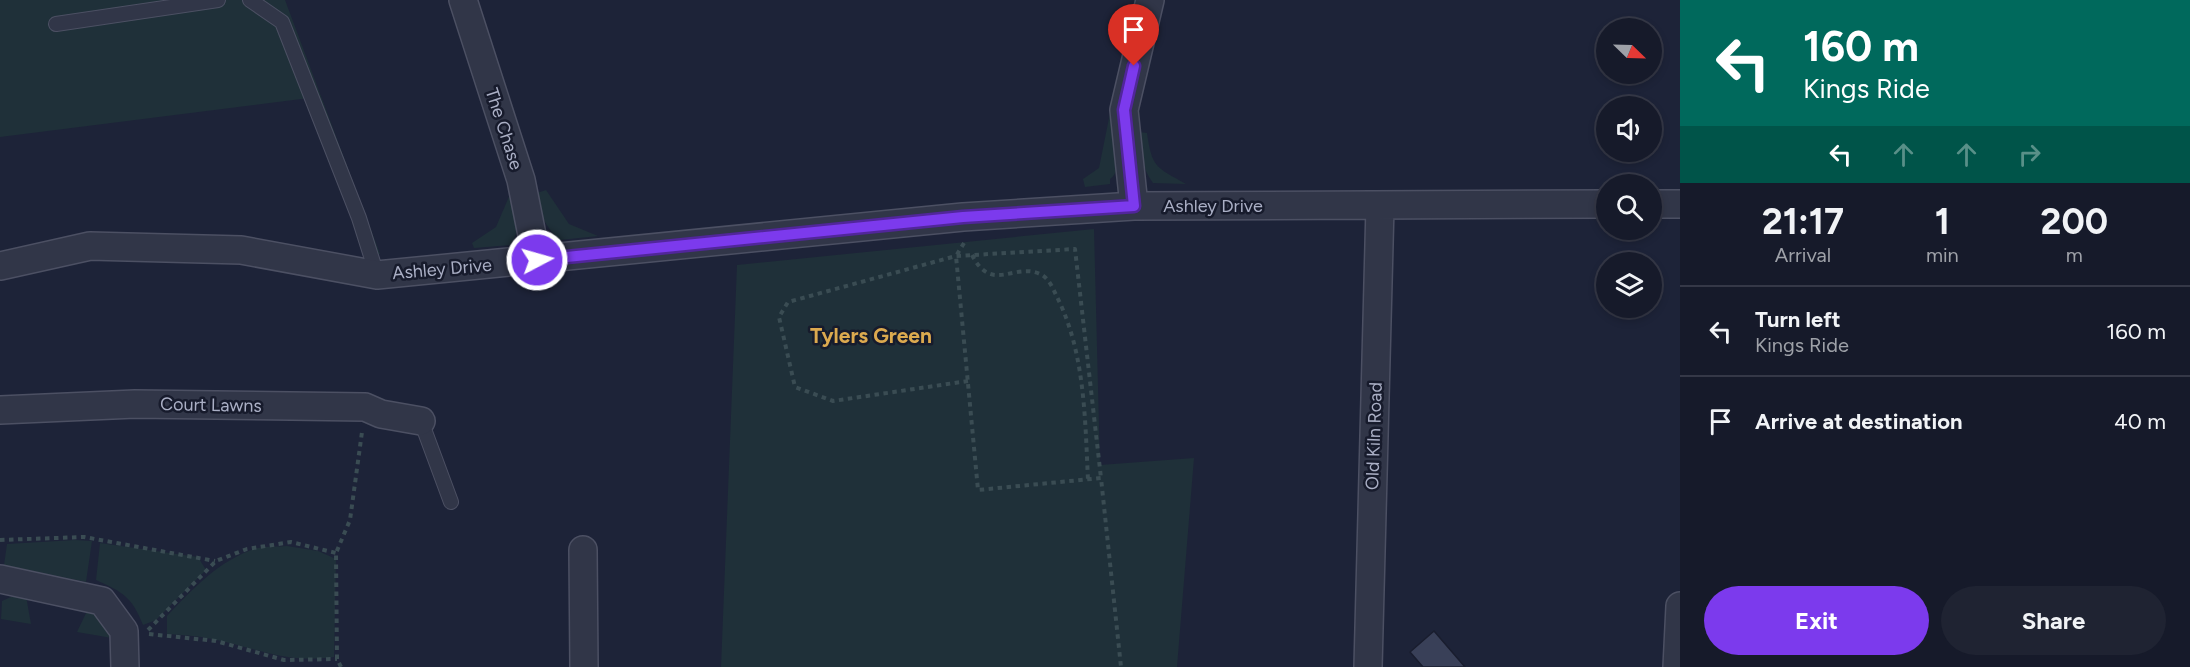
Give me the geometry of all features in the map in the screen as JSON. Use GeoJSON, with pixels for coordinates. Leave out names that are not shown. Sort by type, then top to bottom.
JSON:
{"type":"FeatureCollection","features":[{"type":"Feature","properties":{"kind":"street","name":"The Chase"},"geometry":{"type":"LineString","coordinates":[[463,0],[521,180],[537,260]]}},
{"type":"Feature","properties":{"kind":"street"},"geometry":{"type":"LineString","coordinates":[[1134,206],[1124,110],[1150,0]]}},
{"type":"Feature","properties":{"kind":"street","name":"Ashley Drive"},"geometry":{"type":"LineString","coordinates":[[0,266],[90,246],[229,249],[377,275],[963,217],[1134,206],[1596,204]]}},
{"type":"Feature","properties":{"kind":"street"},"geometry":{"type":"LineString","coordinates":[[1662,204],[1680,204]]}},
{"type":"Feature","properties":{"kind":"street","name":"Old Kiln Road"},"geometry":{"type":"LineString","coordinates":[[1368,667],[1380,206]]}},
{"type":"Feature","properties":{"kind":"street","name":"Court Lawns"},"geometry":{"type":"LineString","coordinates":[[0,410],[135,404],[365,407],[381,414],[421,421]]}},
{"type":"Feature","properties":{"kind":"street"},"geometry":{"type":"LineString","coordinates":[[583,550],[584,667]]}},
{"type":"Feature","properties":{"kind":"street"},"geometry":{"type":"LineString","coordinates":[[0,579],[102,601],[124,631],[125,667]]}},
{"type":"Feature","properties":{"kind":"street"},"geometry":{"type":"LineString","coordinates":[[1677,667],[1680,606]]}},
{"type":"Feature","properties":{"kind":"lane"},"geometry":{"type":"LineString","coordinates":[[56,24],[218,0]]}},
{"type":"Feature","properties":{"kind":"lane"},"geometry":{"type":"LineString","coordinates":[[250,0],[282,22],[359,218],[377,275]]}},
{"type":"Feature","properties":{"kind":"lane"},"geometry":{"type":"LineString","coordinates":[[421,421],[451,502]]}},
{"type":"Feature","properties":{"kind":"path"},"geometry":{"type":"LineString","coordinates":[[963,217],[964,244],[956,256],[978,490],[1101,478]]}},
{"type":"Feature","properties":{"kind":"path"},"geometry":{"type":"LineString","coordinates":[[968,381],[833,401],[795,387],[778,317],[788,302],[956,256],[1075,249],[1121,667]]}},
{"type":"Feature","properties":{"kind":"path"},"geometry":{"type":"LineString","coordinates":[[972,255],[978,267],[991,274],[1004,276],[1028,271],[1041,274],[1055,293],[1074,339],[1085,413],[1088,480]]}},
{"type":"Feature","properties":{"kind":"path"},"geometry":{"type":"LineString","coordinates":[[340,667],[337,659],[336,553],[350,520],[365,407]]}},
{"type":"Feature","properties":{"kind":"path"},"geometry":{"type":"LineString","coordinates":[[0,540],[84,537],[216,561]]}},
{"type":"Feature","properties":{"kind":"path"},"geometry":{"type":"LineString","coordinates":[[336,553],[291,542],[247,549],[216,561],[145,633],[216,641],[285,660],[337,659]]}},
{"type":"Feature","properties":{"kind":"shaded area"},"geometry":{"type":"Polygon","coordinates":[[[0,0],[285,0],[380,254],[368,254],[309,98],[0,137],[0,0]]]}},
{"type":"Feature","properties":{"kind":"shaded area"},"geometry":{"type":"Polygon","coordinates":[[[1110,113],[1116,115],[1119,150],[1117,168],[1110,179],[1110,184],[1085,187],[1083,179],[1099,168],[1110,113]]]}},
{"type":"Feature","properties":{"kind":"shaded area"},"geometry":{"type":"Polygon","coordinates":[[[1139,132],[1147,133],[1151,153],[1157,165],[1186,184],[1153,183],[1144,165],[1139,132]]]}},
{"type":"Feature","properties":{"kind":"shaded area"},"geometry":{"type":"Polygon","coordinates":[[[546,190],[569,224],[598,236],[560,240],[547,225],[539,207],[537,193],[546,190]]]}},
{"type":"Feature","properties":{"kind":"shaded area"},"geometry":{"type":"Polygon","coordinates":[[[511,192],[518,226],[510,245],[474,248],[472,243],[496,227],[511,192]]]}},
{"type":"Feature","properties":{"kind":"shaded area"},"geometry":{"type":"Polygon","coordinates":[[[1094,229],[1100,465],[1194,458],[1177,667],[721,667],[737,265],[1094,229]]]}},
{"type":"Feature","properties":{"kind":"shaded area"},"geometry":{"type":"Polygon","coordinates":[[[92,541],[86,582],[4,565],[7,544],[92,541]]]}},
{"type":"Feature","properties":{"kind":"shaded area"},"geometry":{"type":"Polygon","coordinates":[[[100,543],[198,557],[206,570],[156,620],[143,625],[135,608],[125,596],[96,580],[100,543]]]}},
{"type":"Feature","properties":{"kind":"shaded area"},"geometry":{"type":"Polygon","coordinates":[[[287,546],[318,551],[336,559],[334,657],[317,659],[287,657],[207,638],[167,634],[167,616],[219,567],[231,559],[258,548],[287,546]]]}},
{"type":"Feature","properties":{"kind":"shaded area"},"geometry":{"type":"Polygon","coordinates":[[[26,596],[31,624],[1,619],[2,601],[11,597],[26,596]]]}},
{"type":"Feature","properties":{"kind":"shaded area"},"geometry":{"type":"Polygon","coordinates":[[[87,611],[106,619],[112,638],[77,632],[87,611]]]}},
{"type":"Feature","properties":{"kind":"building"},"geometry":{"type":"Polygon","coordinates":[[[1434,631],[1465,667],[1423,667],[1410,652],[1434,631]]]}},
{"type":"Feature","properties":{"kind":"district","name":"Tylers Green"},"geometry":{"type":"Point","coordinates":[871,335]}},
{"type":"Feature","properties":{"kind":"route"},"geometry":{"type":"LineString","coordinates":[[537,260],[963,217],[1134,206],[1124,110],[1134,66]]}}]}
